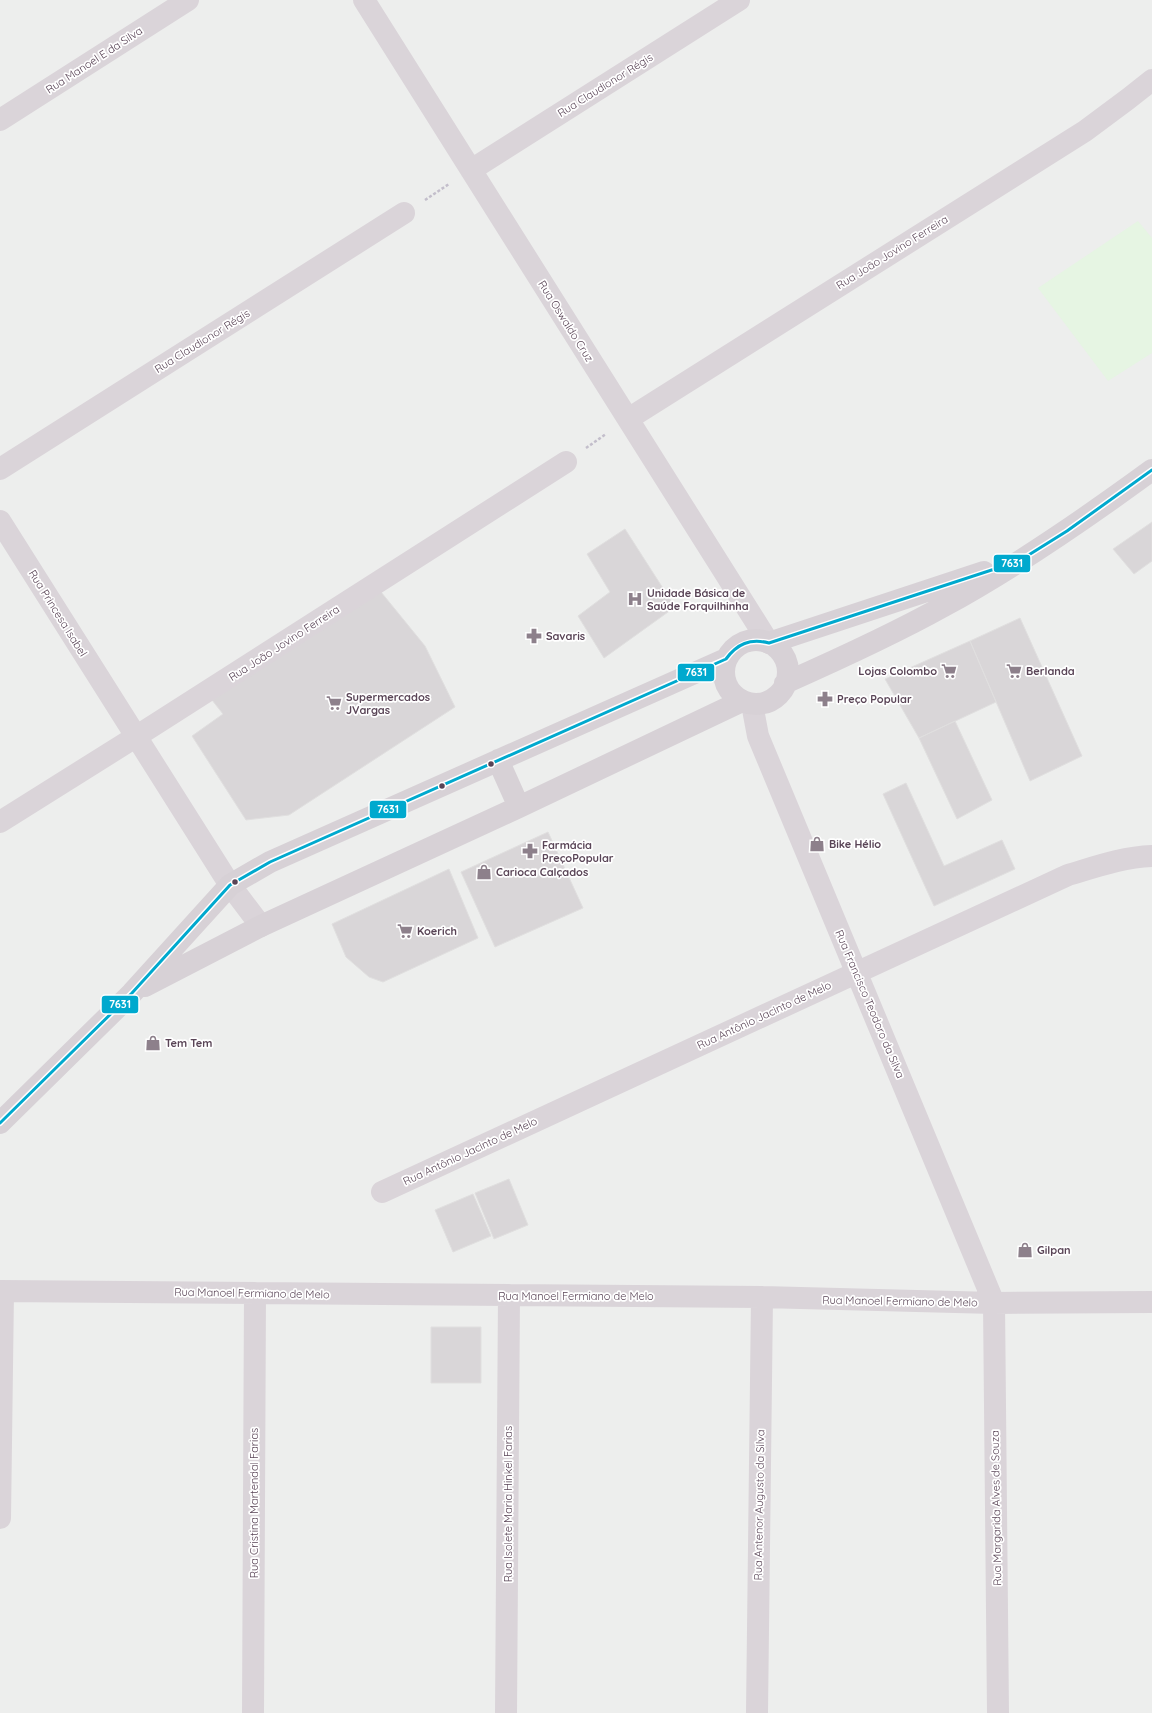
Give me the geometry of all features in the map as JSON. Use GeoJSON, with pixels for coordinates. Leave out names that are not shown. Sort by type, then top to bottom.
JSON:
{"type":"FeatureCollection","features":[{"type":"Feature","properties":{"kind":"main road"},"geometry":{"type":"LineString","coordinates":[[785,683],[875,642],[938,610],[1067,531],[1152,470]]}},
{"type":"Feature","properties":{"kind":"main road"},"geometry":{"type":"LineString","coordinates":[[769,643],[1019,561]]}},
{"type":"Feature","properties":{"kind":"main road"},"geometry":{"type":"LineString","coordinates":[[0,1123],[132,993],[230,885],[270,862],[726,659],[735,648],[747,641],[756,640],[769,643],[777,648],[787,664],[788,674],[780,692],[772,699],[762,703],[747,702],[731,692],[724,678],[726,659]]}},
{"type":"Feature","properties":{"kind":"main road"},"geometry":{"type":"LineString","coordinates":[[132,993],[261,926],[747,702]]}},
{"type":"Feature","properties":{"kind":"main road"},"geometry":{"type":"LineString","coordinates":[[498,760],[519,807]]}},
{"type":"Feature","properties":{"kind":"street","name":"Rua Manoel E da Silva"},"geometry":{"type":"LineString","coordinates":[[0,120],[188,0]]}},
{"type":"Feature","properties":{"kind":"street","name":"Rua Oswaldo Cruz"},"geometry":{"type":"LineString","coordinates":[[364,0],[769,643]]}},
{"type":"Feature","properties":{"kind":"street","name":"Rua Claudionor Régis"},"geometry":{"type":"LineString","coordinates":[[471,170],[739,0]]}},
{"type":"Feature","properties":{"kind":"street","name":"Rua João Jovino Ferreira"},"geometry":{"type":"LineString","coordinates":[[628,419],[1084,131],[1152,80]]}},
{"type":"Feature","properties":{"kind":"street","name":"Rua Claudionor Régis"},"geometry":{"type":"LineString","coordinates":[[0,469],[404,213]]}},
{"type":"Feature","properties":{"kind":"street","name":"Rua João Jovino Ferreira"},"geometry":{"type":"LineString","coordinates":[[0,822],[566,462]]}},
{"type":"Feature","properties":{"kind":"street","name":"Rua Princesa Isabel"},"geometry":{"type":"LineString","coordinates":[[0,521],[230,885],[261,926]]}},
{"type":"Feature","properties":{"kind":"street","name":"Rua Francisco Teodoro da Silva"},"geometry":{"type":"LineString","coordinates":[[747,702],[758,736],[994,1303]]}},
{"type":"Feature","properties":{"kind":"street","name":"Rua Antônio Jacinto de Melo"},"geometry":{"type":"LineString","coordinates":[[382,1192],[1068,875],[1109,863],[1152,856]]}},
{"type":"Feature","properties":{"kind":"street","name":"Rua Manoel Fermiano de Melo"},"geometry":{"type":"LineString","coordinates":[[2,1291],[762,1297],[994,1303],[1152,1302]]}},
{"type":"Feature","properties":{"kind":"street"},"geometry":{"type":"LineString","coordinates":[[0,1518],[2,1291]]}},
{"type":"Feature","properties":{"kind":"street","name":"Rua Cristina Martendal Farias"},"geometry":{"type":"LineString","coordinates":[[253,1713],[255,1293]]}},
{"type":"Feature","properties":{"kind":"street","name":"Rua Isolete Maria Hinkel Farias"},"geometry":{"type":"LineString","coordinates":[[506,1713],[509,1295]]}},
{"type":"Feature","properties":{"kind":"street","name":"Rua Antenor Augusto da Silva"},"geometry":{"type":"LineString","coordinates":[[757,1713],[762,1297]]}},
{"type":"Feature","properties":{"kind":"street","name":"Rua Margarida Alves de Souza"},"geometry":{"type":"LineString","coordinates":[[994,1303],[998,1713]]}},
{"type":"Feature","properties":{"kind":"path"},"geometry":{"type":"LineString","coordinates":[[404,213],[471,170]]}},
{"type":"Feature","properties":{"kind":"path"},"geometry":{"type":"LineString","coordinates":[[566,462],[628,419]]}},
{"type":"Feature","properties":{"kind":"shaded area"},"geometry":{"type":"Polygon","coordinates":[[[1138,221],[1152,238],[1152,353],[1108,381],[1038,288],[1138,221]]]}},
{"type":"Feature","properties":{"kind":"building"},"geometry":{"type":"Polygon","coordinates":[[[1152,522],[1152,561],[1134,574],[1113,549],[1152,522]]]}},
{"type":"Feature","properties":{"kind":"building","name":"Unidade Básica de Saúde Forquilhinha"},"geometry":{"type":"Polygon","coordinates":[[[625,529],[675,607],[604,658],[578,616],[610,592],[587,554],[625,529]]]}},
{"type":"Feature","properties":{"kind":"building","name":"Supermercados JVargas"},"geometry":{"type":"Polygon","coordinates":[[[381,592],[425,646],[455,707],[289,815],[246,820],[192,736],[223,714],[212,700],[381,592]]]}},
{"type":"Feature","properties":{"kind":"building","name":"Berlanda"},"geometry":{"type":"Polygon","coordinates":[[[1020,618],[1082,756],[1030,781],[970,641],[1020,618]]]}},
{"type":"Feature","properties":{"kind":"building"},"geometry":{"type":"Polygon","coordinates":[[[970,641],[996,702],[919,738],[885,679],[970,641]]]}},
{"type":"Feature","properties":{"kind":"building"},"geometry":{"type":"Polygon","coordinates":[[[955,721],[992,800],[957,819],[919,738],[955,721]]]}},
{"type":"Feature","properties":{"kind":"building"},"geometry":{"type":"Polygon","coordinates":[[[906,783],[944,866],[1002,840],[1015,869],[934,906],[883,794],[906,783]]]}},
{"type":"Feature","properties":{"kind":"building"},"geometry":{"type":"Polygon","coordinates":[[[548,832],[583,908],[495,947],[461,872],[548,832]]]}},
{"type":"Feature","properties":{"kind":"building","name":"Koerich"},"geometry":{"type":"Polygon","coordinates":[[[449,869],[478,938],[383,982],[369,977],[346,957],[332,924],[449,869]]]}},
{"type":"Feature","properties":{"kind":"building"},"geometry":{"type":"Polygon","coordinates":[[[509,1179],[528,1225],[494,1239],[475,1193],[509,1179]]]}},
{"type":"Feature","properties":{"kind":"building"},"geometry":{"type":"Polygon","coordinates":[[[473,1194],[491,1236],[453,1252],[435,1210],[473,1194]]]}},
{"type":"Feature","properties":{"kind":"building"},"geometry":{"type":"Polygon","coordinates":[[[431,1327],[481,1327],[481,1383],[431,1383],[431,1327]]]}},
{"type":"Feature","properties":{"kind":"transit line","name":"7631"},"geometry":{"type":"LineString","coordinates":[[0,1123],[132,993],[230,885],[270,862],[726,659],[739,646],[756,641],[769,643],[1019,561],[1067,531],[1152,470]]}},
{"type":"Feature","properties":{"kind":"place","name":"Unidade Básica de Saúde Forquilhinha"},"geometry":{"type":"Point","coordinates":[635,599]}},
{"type":"Feature","properties":{"kind":"place","name":"Savaris"},"geometry":{"type":"Point","coordinates":[534,636]}},
{"type":"Feature","properties":{"kind":"place","name":"Lojas Colombo"},"geometry":{"type":"Point","coordinates":[949,671]}},
{"type":"Feature","properties":{"kind":"place","name":"Berlanda"},"geometry":{"type":"Point","coordinates":[1014,671]}},
{"type":"Feature","properties":{"kind":"place","name":"Preço Popular"},"geometry":{"type":"Point","coordinates":[825,699]}},
{"type":"Feature","properties":{"kind":"place","name":"Supermercados JVargas"},"geometry":{"type":"Point","coordinates":[334,703]}},
{"type":"Feature","properties":{"kind":"place","name":"Bike Hélio"},"geometry":{"type":"Point","coordinates":[817,844]}},
{"type":"Feature","properties":{"kind":"place","name":"Farmácia PreçoPopular"},"geometry":{"type":"Point","coordinates":[530,851]}},
{"type":"Feature","properties":{"kind":"place","name":"Carioca Calçados"},"geometry":{"type":"Point","coordinates":[484,872]}},
{"type":"Feature","properties":{"kind":"place","name":"Koerich"},"geometry":{"type":"Point","coordinates":[405,931]}},
{"type":"Feature","properties":{"kind":"place","name":"Tem Tem"},"geometry":{"type":"Point","coordinates":[153,1043]}},
{"type":"Feature","properties":{"kind":"place","name":"Gilpan"},"geometry":{"type":"Point","coordinates":[1025,1250]}}]}
